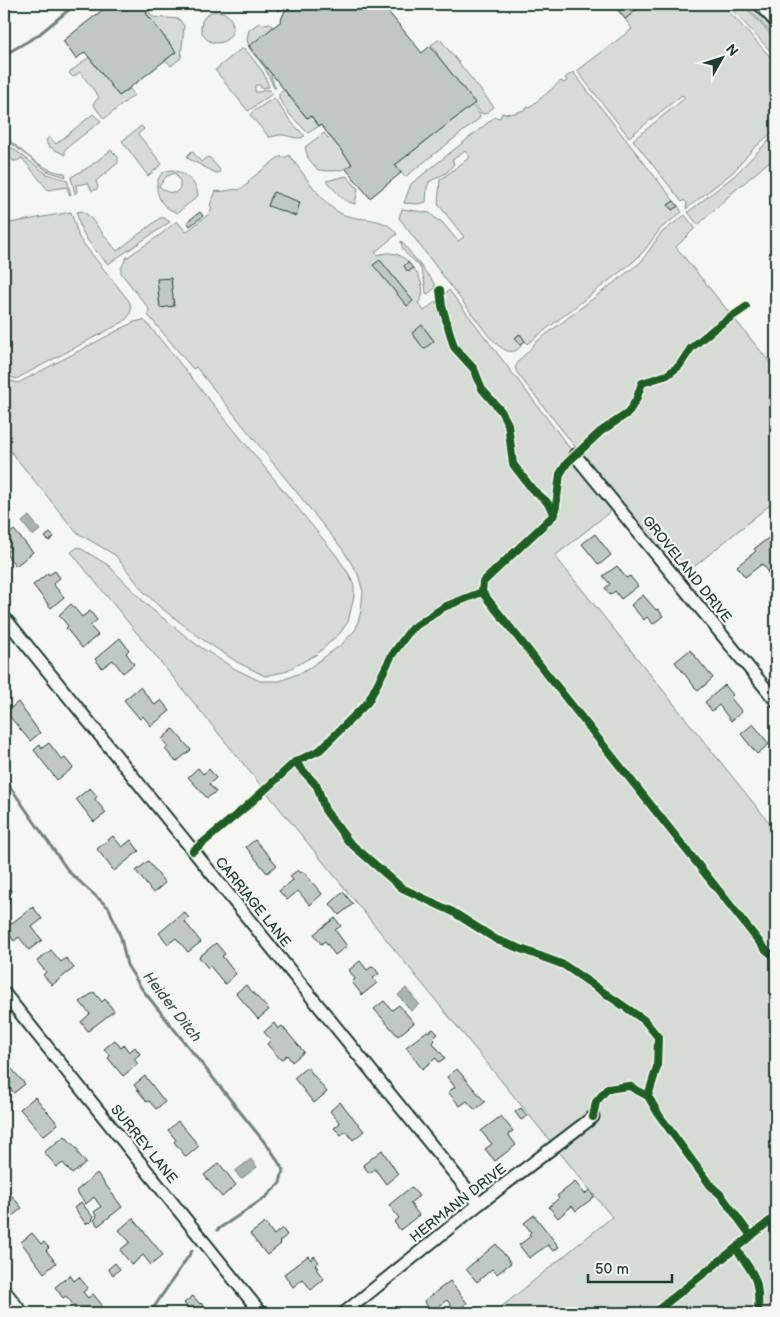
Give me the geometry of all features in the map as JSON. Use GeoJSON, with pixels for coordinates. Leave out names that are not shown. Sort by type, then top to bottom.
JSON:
{"type":"FeatureCollection","features":[{"type":"Feature","properties":{"kind":"street"},"geometry":{"type":"LineString","coordinates":[[759,4],[776,22]]}},
{"type":"Feature","properties":{"kind":"street","name":"GROVELAND DRIVE"},"geometry":{"type":"LineString","coordinates":[[575,455],[776,701]]}},
{"type":"Feature","properties":{"kind":"street","name":"CARRIAGE LANE"},"geometry":{"type":"LineString","coordinates":[[4,617],[479,1204]]}},
{"type":"Feature","properties":{"kind":"street","name":"SURREY LANE"},"geometry":{"type":"LineString","coordinates":[[4,993],[261,1313]]}},
{"type":"Feature","properties":{"kind":"street","name":"HERMANN DRIVE"},"geometry":{"type":"LineString","coordinates":[[344,1313],[479,1204],[593,1117]]}},
{"type":"Feature","properties":{"kind":"street"},"geometry":{"type":"LineString","coordinates":[[4,1290],[22,1313]]}},
{"type":"Feature","properties":{"kind":"shaded area"},"geometry":{"type":"Polygon","coordinates":[[[644,4],[654,4],[657,8],[662,4],[722,4],[776,63],[775,130],[753,149],[733,172],[686,209],[687,203],[684,200],[682,202],[633,140],[685,98],[682,95],[629,137],[577,71],[632,29],[625,19],[644,4]]]}},
{"type":"Feature","properties":{"kind":"shaded area"},"geometry":{"type":"Polygon","coordinates":[[[727,4],[742,4],[776,40],[776,57],[727,4]]]}},
{"type":"Feature","properties":{"kind":"shaded area"},"geometry":{"type":"Polygon","coordinates":[[[744,4],[751,4],[776,31],[776,38],[744,4]]]}},
{"type":"Feature","properties":{"kind":"shaded area"},"geometry":{"type":"Polygon","coordinates":[[[148,11],[153,17],[179,19],[184,26],[181,58],[171,66],[166,60],[176,52],[146,13],[148,11]]]}},
{"type":"Feature","properties":{"kind":"shaded area"},"geometry":{"type":"Polygon","coordinates":[[[217,11],[223,12],[228,16],[232,21],[232,33],[228,38],[223,42],[217,43],[211,42],[206,38],[202,33],[201,27],[202,21],[206,16],[211,12],[217,11]]]}},
{"type":"Feature","properties":{"kind":"shaded area"},"geometry":{"type":"Polygon","coordinates":[[[259,23],[270,23],[273,27],[270,67],[276,88],[274,88],[265,68],[249,48],[247,39],[249,30],[259,23]]]}},
{"type":"Feature","properties":{"kind":"shaded area"},"geometry":{"type":"Polygon","coordinates":[[[440,39],[494,107],[485,114],[481,113],[431,45],[440,39]]]}},
{"type":"Feature","properties":{"kind":"shaded area"},"geometry":{"type":"Polygon","coordinates":[[[241,49],[245,49],[263,72],[269,87],[261,88],[260,85],[255,85],[255,92],[270,90],[272,94],[248,111],[215,70],[241,49]]]}},
{"type":"Feature","properties":{"kind":"shaded area"},"geometry":{"type":"Polygon","coordinates":[[[89,57],[119,96],[130,89],[134,95],[104,119],[93,104],[99,97],[80,72],[73,77],[69,73],[89,57]]]}},
{"type":"Feature","properties":{"kind":"shaded area"},"geometry":{"type":"Polygon","coordinates":[[[573,72],[674,201],[668,205],[672,210],[678,206],[682,212],[660,229],[644,251],[633,262],[527,344],[519,334],[515,338],[521,346],[517,350],[508,351],[499,346],[488,335],[399,218],[402,209],[430,213],[437,220],[441,221],[458,241],[464,237],[438,204],[440,180],[470,157],[465,151],[452,160],[454,164],[446,173],[429,182],[426,202],[418,204],[404,203],[411,184],[495,117],[500,118],[502,113],[519,112],[534,104],[561,81],[564,83],[567,81],[565,78],[573,72]]]}},
{"type":"Feature","properties":{"kind":"shaded area"},"geometry":{"type":"Polygon","coordinates":[[[284,90],[307,118],[311,116],[319,126],[308,133],[291,116],[279,99],[279,93],[284,90]]]}},
{"type":"Feature","properties":{"kind":"shaded area"},"geometry":{"type":"Polygon","coordinates":[[[274,98],[291,122],[305,136],[299,138],[281,135],[269,137],[250,115],[274,98]]]}},
{"type":"Feature","properties":{"kind":"shaded area"},"geometry":{"type":"Polygon","coordinates":[[[472,105],[480,115],[479,119],[405,177],[395,165],[472,105]]]}},
{"type":"Feature","properties":{"kind":"shaded area"},"geometry":{"type":"Polygon","coordinates":[[[93,114],[101,121],[65,149],[65,155],[48,146],[46,140],[49,137],[56,144],[93,114]]]}},
{"type":"Feature","properties":{"kind":"shaded area"},"geometry":{"type":"Polygon","coordinates":[[[141,126],[144,129],[138,134],[162,164],[148,176],[122,141],[141,126]]]}},
{"type":"Feature","properties":{"kind":"shaded area"},"geometry":{"type":"Polygon","coordinates":[[[324,133],[328,138],[330,136],[352,164],[340,170],[318,170],[308,158],[305,147],[324,133]]]}},
{"type":"Feature","properties":{"kind":"shaded area"},"geometry":{"type":"Polygon","coordinates":[[[776,134],[776,156],[698,225],[688,212],[734,176],[776,134]]]}},
{"type":"Feature","properties":{"kind":"shaded area"},"geometry":{"type":"Polygon","coordinates":[[[4,136],[40,165],[65,173],[66,177],[47,171],[4,138],[4,136]]]}},
{"type":"Feature","properties":{"kind":"shaded area"},"geometry":{"type":"Polygon","coordinates":[[[4,142],[47,174],[67,180],[71,195],[67,187],[48,190],[22,158],[13,161],[4,149],[4,142]]]}},
{"type":"Feature","properties":{"kind":"shaded area"},"geometry":{"type":"Polygon","coordinates":[[[111,150],[118,157],[118,163],[96,181],[97,189],[92,191],[88,183],[76,185],[77,192],[75,194],[71,177],[89,167],[111,150]]]}},
{"type":"Feature","properties":{"kind":"shaded area"},"geometry":{"type":"Polygon","coordinates":[[[192,151],[201,162],[207,157],[210,158],[220,170],[219,173],[187,158],[192,151]]]}},
{"type":"Feature","properties":{"kind":"shaded area"},"geometry":{"type":"Polygon","coordinates":[[[289,155],[333,209],[355,218],[378,221],[391,228],[397,234],[375,252],[378,255],[390,253],[398,255],[408,262],[404,266],[408,272],[413,268],[422,286],[421,300],[418,303],[424,311],[449,290],[575,455],[617,506],[555,556],[776,831],[776,1313],[494,1313],[612,1217],[71,552],[78,547],[108,565],[149,607],[197,645],[235,669],[260,681],[280,681],[305,671],[342,644],[356,629],[361,611],[363,592],[358,574],[343,550],[196,367],[193,369],[148,315],[149,309],[121,273],[126,258],[177,221],[186,232],[210,213],[212,208],[210,205],[216,191],[239,190],[279,157],[287,157],[289,155]]]}},
{"type":"Feature","properties":{"kind":"shaded area"},"geometry":{"type":"Polygon","coordinates":[[[166,171],[177,171],[190,179],[196,187],[198,196],[177,213],[164,205],[157,191],[159,177],[166,171]],[[175,173],[167,176],[159,186],[167,192],[175,193],[180,188],[180,181],[175,173]]]}},
{"type":"Feature","properties":{"kind":"shaded area"},"geometry":{"type":"Polygon","coordinates":[[[347,176],[358,189],[355,204],[344,200],[326,181],[347,176]]]}},
{"type":"Feature","properties":{"kind":"shaded area"},"geometry":{"type":"Polygon","coordinates":[[[82,211],[89,216],[117,251],[160,218],[170,222],[108,264],[84,234],[77,212],[82,211]]]}},
{"type":"Feature","properties":{"kind":"shaded area"},"geometry":{"type":"Polygon","coordinates":[[[71,212],[79,238],[129,301],[130,313],[123,322],[16,379],[8,376],[10,369],[4,367],[4,224],[71,212]]]}},
{"type":"Feature","properties":{"kind":"shaded area"},"geometry":{"type":"Polygon","coordinates":[[[685,215],[695,228],[676,247],[776,370],[776,500],[679,579],[515,368],[535,343],[641,262],[661,233],[685,215]]]}},
{"type":"Feature","properties":{"kind":"shaded area"},"geometry":{"type":"Polygon","coordinates":[[[401,241],[435,284],[435,288],[428,294],[426,293],[419,266],[405,252],[401,241]]]}},
{"type":"Feature","properties":{"kind":"shaded area"},"geometry":{"type":"Polygon","coordinates":[[[143,320],[336,555],[350,576],[354,586],[354,596],[348,622],[340,633],[317,654],[284,672],[265,676],[237,662],[202,639],[160,607],[144,592],[115,555],[76,532],[4,443],[4,379],[18,383],[134,322],[143,320]]]}},
{"type":"Feature","properties":{"kind":"shaded area"},"geometry":{"type":"Polygon","coordinates":[[[29,516],[40,530],[33,536],[22,522],[29,516]]]}},
{"type":"Feature","properties":{"kind":"shaded area"},"geometry":{"type":"Polygon","coordinates":[[[406,988],[419,1004],[411,1011],[398,995],[406,988]]]}},
{"type":"Feature","properties":{"kind":"shaded area"},"geometry":{"type":"Polygon","coordinates":[[[251,1159],[257,1167],[241,1179],[235,1171],[251,1159]]]}},
{"type":"Feature","properties":{"kind":"building"},"geometry":{"type":"Polygon","coordinates":[[[110,4],[157,4],[146,13],[176,52],[119,96],[85,52],[76,59],[63,41],[110,4]]]}},
{"type":"Feature","properties":{"kind":"building"},"geometry":{"type":"Polygon","coordinates":[[[167,4],[191,4],[182,11],[178,5],[172,10],[167,4]]]}},
{"type":"Feature","properties":{"kind":"building"},"geometry":{"type":"Polygon","coordinates":[[[273,4],[288,4],[278,11],[273,4]]]}},
{"type":"Feature","properties":{"kind":"building"},"geometry":{"type":"Polygon","coordinates":[[[288,4],[382,4],[422,53],[430,46],[475,103],[395,165],[401,173],[370,198],[346,169],[352,164],[321,125],[319,126],[311,116],[307,118],[249,46],[280,22],[288,4]]]}},
{"type":"Feature","properties":{"kind":"building"},"geometry":{"type":"Polygon","coordinates":[[[613,4],[644,4],[625,19],[613,4]]]}},
{"type":"Feature","properties":{"kind":"building"},"geometry":{"type":"Polygon","coordinates":[[[273,192],[300,202],[296,216],[268,206],[273,192]]]}},
{"type":"Feature","properties":{"kind":"building"},"geometry":{"type":"Polygon","coordinates":[[[674,201],[678,206],[672,210],[668,205],[674,201]]]}},
{"type":"Feature","properties":{"kind":"building"},"geometry":{"type":"Polygon","coordinates":[[[200,212],[203,216],[190,226],[187,222],[200,212]]]}},
{"type":"Feature","properties":{"kind":"building"},"geometry":{"type":"Polygon","coordinates":[[[380,260],[413,301],[407,306],[373,265],[380,260]]]}},
{"type":"Feature","properties":{"kind":"building"},"geometry":{"type":"Polygon","coordinates":[[[408,262],[413,268],[408,272],[404,266],[408,262]]]}},
{"type":"Feature","properties":{"kind":"building"},"geometry":{"type":"Polygon","coordinates":[[[171,278],[174,306],[160,308],[157,279],[171,278]]]}},
{"type":"Feature","properties":{"kind":"building"},"geometry":{"type":"Polygon","coordinates":[[[422,325],[434,341],[424,349],[412,333],[422,325]]]}},
{"type":"Feature","properties":{"kind":"building"},"geometry":{"type":"Polygon","coordinates":[[[520,334],[525,341],[520,345],[515,338],[520,334]]]}},
{"type":"Feature","properties":{"kind":"building"},"geometry":{"type":"Polygon","coordinates":[[[14,530],[33,552],[16,566],[5,553],[10,549],[4,541],[14,530]]]}},
{"type":"Feature","properties":{"kind":"building"},"geometry":{"type":"Polygon","coordinates":[[[50,533],[54,537],[49,541],[45,537],[50,533]]]}},
{"type":"Feature","properties":{"kind":"building"},"geometry":{"type":"Polygon","coordinates":[[[595,534],[611,555],[599,565],[582,544],[595,534]]]}},
{"type":"Feature","properties":{"kind":"building"},"geometry":{"type":"Polygon","coordinates":[[[771,536],[776,540],[776,583],[762,564],[745,577],[737,566],[771,536]]]}},
{"type":"Feature","properties":{"kind":"building"},"geometry":{"type":"Polygon","coordinates":[[[617,566],[626,578],[630,576],[638,586],[621,599],[615,591],[610,595],[605,588],[610,584],[603,576],[617,566]]]}},
{"type":"Feature","properties":{"kind":"building"},"geometry":{"type":"Polygon","coordinates":[[[55,571],[60,578],[53,584],[64,597],[51,608],[33,585],[48,573],[49,575],[55,571]]]}},
{"type":"Feature","properties":{"kind":"building"},"geometry":{"type":"Polygon","coordinates":[[[643,595],[663,616],[653,624],[647,617],[644,620],[631,605],[643,595]]]}},
{"type":"Feature","properties":{"kind":"building"},"geometry":{"type":"Polygon","coordinates":[[[71,604],[82,617],[90,611],[97,620],[90,626],[98,635],[82,648],[66,628],[68,626],[59,615],[71,604]]]}},
{"type":"Feature","properties":{"kind":"building"},"geometry":{"type":"Polygon","coordinates":[[[120,638],[129,650],[126,653],[134,664],[123,673],[113,660],[102,668],[95,659],[120,638]]]}},
{"type":"Feature","properties":{"kind":"building"},"geometry":{"type":"Polygon","coordinates":[[[690,650],[713,678],[698,691],[675,662],[690,650]]]}},
{"type":"Feature","properties":{"kind":"building"},"geometry":{"type":"Polygon","coordinates":[[[725,685],[733,695],[730,697],[742,712],[731,721],[719,705],[712,711],[705,702],[725,685]]]}},
{"type":"Feature","properties":{"kind":"building"},"geometry":{"type":"Polygon","coordinates":[[[140,687],[155,705],[161,700],[170,711],[151,726],[143,716],[140,719],[124,700],[140,687]]]}},
{"type":"Feature","properties":{"kind":"building"},"geometry":{"type":"Polygon","coordinates":[[[18,702],[40,733],[30,741],[6,712],[18,702]]]}},
{"type":"Feature","properties":{"kind":"building"},"geometry":{"type":"Polygon","coordinates":[[[753,724],[769,744],[757,754],[741,734],[753,724]]]}},
{"type":"Feature","properties":{"kind":"building"},"geometry":{"type":"Polygon","coordinates":[[[173,729],[191,750],[176,762],[165,749],[168,747],[162,739],[173,729]]]}},
{"type":"Feature","properties":{"kind":"building"},"geometry":{"type":"Polygon","coordinates":[[[49,743],[62,760],[65,758],[73,768],[57,780],[34,750],[40,745],[42,748],[49,743]]]}},
{"type":"Feature","properties":{"kind":"building"},"geometry":{"type":"Polygon","coordinates":[[[198,768],[203,774],[209,769],[216,778],[209,784],[216,792],[207,798],[188,777],[198,768]]]}},
{"type":"Feature","properties":{"kind":"building"},"geometry":{"type":"Polygon","coordinates":[[[90,788],[97,796],[95,799],[106,813],[94,822],[76,799],[90,788]]]}},
{"type":"Feature","properties":{"kind":"building"},"geometry":{"type":"Polygon","coordinates":[[[113,836],[122,847],[131,840],[139,851],[114,871],[97,849],[113,836]]]}},
{"type":"Feature","properties":{"kind":"building"},"geometry":{"type":"Polygon","coordinates":[[[255,840],[277,865],[267,873],[246,847],[255,840]]]}},
{"type":"Feature","properties":{"kind":"building"},"geometry":{"type":"Polygon","coordinates":[[[148,861],[165,883],[153,893],[136,871],[148,861]]]}},
{"type":"Feature","properties":{"kind":"building"},"geometry":{"type":"Polygon","coordinates":[[[298,870],[301,873],[303,871],[322,894],[310,905],[298,891],[287,900],[279,891],[293,880],[290,876],[298,870]]]}},
{"type":"Feature","properties":{"kind":"building"},"geometry":{"type":"Polygon","coordinates":[[[5,883],[12,892],[6,898],[10,902],[4,907],[5,883]]]}},
{"type":"Feature","properties":{"kind":"building"},"geometry":{"type":"Polygon","coordinates":[[[343,892],[353,904],[339,915],[330,904],[343,892]]]}},
{"type":"Feature","properties":{"kind":"building"},"geometry":{"type":"Polygon","coordinates":[[[33,907],[42,919],[32,927],[42,940],[29,950],[19,937],[14,941],[5,928],[33,907]]]}},
{"type":"Feature","properties":{"kind":"building"},"geometry":{"type":"Polygon","coordinates":[[[184,912],[189,918],[185,922],[201,942],[188,952],[176,938],[168,944],[159,933],[184,912]]]}},
{"type":"Feature","properties":{"kind":"building"},"geometry":{"type":"Polygon","coordinates":[[[335,918],[341,926],[335,930],[347,946],[335,955],[325,941],[321,944],[314,934],[335,918]]]}},
{"type":"Feature","properties":{"kind":"building"},"geometry":{"type":"Polygon","coordinates":[[[216,943],[225,954],[222,956],[236,974],[225,984],[210,966],[208,968],[199,957],[216,943]]]}},
{"type":"Feature","properties":{"kind":"building"},"geometry":{"type":"Polygon","coordinates":[[[51,950],[61,962],[66,958],[74,968],[52,985],[43,975],[46,972],[37,961],[51,950]]]}},
{"type":"Feature","properties":{"kind":"building"},"geometry":{"type":"Polygon","coordinates":[[[360,961],[367,970],[373,966],[379,974],[373,978],[377,983],[362,995],[352,982],[355,979],[349,970],[360,961]]]}},
{"type":"Feature","properties":{"kind":"building"},"geometry":{"type":"Polygon","coordinates":[[[246,985],[269,1010],[258,1019],[236,993],[246,985]]]}},
{"type":"Feature","properties":{"kind":"building"},"geometry":{"type":"Polygon","coordinates":[[[94,992],[102,1002],[105,999],[114,1011],[88,1031],[81,1022],[90,1014],[80,1002],[94,992]]]}},
{"type":"Feature","properties":{"kind":"building"},"geometry":{"type":"Polygon","coordinates":[[[384,1001],[392,1010],[399,1005],[414,1023],[398,1036],[374,1009],[384,1001]]]}},
{"type":"Feature","properties":{"kind":"building"},"geometry":{"type":"Polygon","coordinates":[[[274,1023],[278,1029],[282,1026],[304,1052],[292,1062],[287,1055],[281,1060],[267,1044],[271,1040],[264,1032],[274,1023]]]}},
{"type":"Feature","properties":{"kind":"building"},"geometry":{"type":"Polygon","coordinates":[[[433,1029],[438,1034],[433,1038],[435,1040],[433,1043],[445,1058],[439,1062],[436,1058],[422,1069],[406,1047],[427,1031],[429,1032],[433,1029]]]}},
{"type":"Feature","properties":{"kind":"building"},"geometry":{"type":"Polygon","coordinates":[[[115,1040],[121,1048],[124,1045],[129,1052],[135,1047],[140,1054],[134,1059],[138,1064],[123,1076],[108,1058],[110,1056],[104,1049],[115,1040]]]}},
{"type":"Feature","properties":{"kind":"building"},"geometry":{"type":"Polygon","coordinates":[[[4,1060],[25,1084],[14,1093],[4,1081],[4,1060]]]}},
{"type":"Feature","properties":{"kind":"building"},"geometry":{"type":"Polygon","coordinates":[[[307,1067],[327,1092],[314,1103],[294,1078],[307,1067]]]}},
{"type":"Feature","properties":{"kind":"building"},"geometry":{"type":"Polygon","coordinates":[[[457,1069],[485,1102],[475,1110],[467,1101],[460,1106],[448,1092],[455,1087],[447,1077],[457,1069]]]}},
{"type":"Feature","properties":{"kind":"building"},"geometry":{"type":"Polygon","coordinates":[[[145,1076],[165,1102],[156,1109],[149,1101],[147,1102],[134,1085],[145,1076]]]}},
{"type":"Feature","properties":{"kind":"building"},"geometry":{"type":"Polygon","coordinates":[[[35,1097],[58,1124],[43,1136],[20,1109],[35,1097]]]}},
{"type":"Feature","properties":{"kind":"building"},"geometry":{"type":"Polygon","coordinates":[[[340,1102],[364,1131],[353,1140],[346,1131],[341,1135],[334,1128],[340,1123],[330,1111],[340,1102]]]}},
{"type":"Feature","properties":{"kind":"building"},"geometry":{"type":"Polygon","coordinates":[[[521,1108],[527,1116],[521,1120],[515,1112],[521,1108]]]}},
{"type":"Feature","properties":{"kind":"building"},"geometry":{"type":"Polygon","coordinates":[[[501,1116],[513,1131],[508,1134],[516,1145],[495,1161],[485,1149],[492,1144],[481,1131],[501,1116]]]}},
{"type":"Feature","properties":{"kind":"building"},"geometry":{"type":"Polygon","coordinates":[[[178,1121],[199,1146],[186,1157],[174,1142],[176,1140],[168,1130],[178,1121]]]}},
{"type":"Feature","properties":{"kind":"building"},"geometry":{"type":"Polygon","coordinates":[[[65,1136],[79,1151],[77,1152],[86,1163],[72,1174],[63,1163],[57,1167],[44,1152],[65,1136]]]}},
{"type":"Feature","properties":{"kind":"building"},"geometry":{"type":"Polygon","coordinates":[[[382,1150],[398,1174],[386,1184],[375,1169],[369,1173],[363,1165],[382,1150]]]}},
{"type":"Feature","properties":{"kind":"building"},"geometry":{"type":"Polygon","coordinates":[[[219,1163],[236,1185],[222,1197],[204,1175],[219,1163]]]}},
{"type":"Feature","properties":{"kind":"building"},"geometry":{"type":"Polygon","coordinates":[[[97,1173],[122,1207],[98,1226],[94,1220],[97,1217],[94,1212],[101,1207],[94,1197],[86,1204],[76,1191],[97,1173]]]}},
{"type":"Feature","properties":{"kind":"building"},"geometry":{"type":"Polygon","coordinates":[[[575,1182],[585,1194],[589,1190],[594,1197],[576,1211],[572,1206],[558,1218],[549,1207],[559,1198],[557,1196],[575,1182]]]}},
{"type":"Feature","properties":{"kind":"building"},"geometry":{"type":"Polygon","coordinates":[[[411,1187],[419,1196],[410,1203],[419,1215],[400,1230],[394,1222],[399,1218],[389,1205],[411,1187]]]}},
{"type":"Feature","properties":{"kind":"building"},"geometry":{"type":"Polygon","coordinates":[[[7,1190],[22,1208],[4,1223],[4,1192],[7,1190]]]}},
{"type":"Feature","properties":{"kind":"building"},"geometry":{"type":"Polygon","coordinates":[[[81,1202],[93,1217],[91,1219],[93,1220],[86,1224],[74,1208],[81,1202]]]}},
{"type":"Feature","properties":{"kind":"building"},"geometry":{"type":"Polygon","coordinates":[[[534,1215],[559,1247],[553,1251],[548,1245],[529,1258],[519,1245],[531,1236],[529,1234],[531,1232],[524,1223],[534,1215]]]}},
{"type":"Feature","properties":{"kind":"building"},"geometry":{"type":"Polygon","coordinates":[[[133,1218],[163,1255],[151,1265],[143,1255],[132,1265],[120,1250],[130,1242],[119,1230],[133,1218]]]}},
{"type":"Feature","properties":{"kind":"building"},"geometry":{"type":"Polygon","coordinates":[[[265,1223],[274,1235],[282,1228],[287,1235],[279,1242],[281,1244],[267,1255],[250,1234],[265,1223]]]}},
{"type":"Feature","properties":{"kind":"building"},"geometry":{"type":"Polygon","coordinates":[[[32,1233],[41,1244],[44,1242],[49,1248],[46,1250],[56,1263],[44,1273],[21,1242],[32,1233]]]}},
{"type":"Feature","properties":{"kind":"building"},"geometry":{"type":"Polygon","coordinates":[[[496,1244],[511,1263],[497,1274],[492,1269],[477,1282],[466,1269],[496,1244]]]}},
{"type":"Feature","properties":{"kind":"building"},"geometry":{"type":"Polygon","coordinates":[[[308,1256],[311,1260],[314,1256],[319,1262],[315,1265],[318,1268],[316,1269],[324,1279],[311,1290],[303,1279],[293,1287],[284,1274],[308,1256]]]}},
{"type":"Feature","properties":{"kind":"building"},"geometry":{"type":"Polygon","coordinates":[[[115,1263],[120,1269],[113,1275],[108,1269],[115,1263]]]}},
{"type":"Feature","properties":{"kind":"building"},"geometry":{"type":"Polygon","coordinates":[[[70,1275],[74,1281],[79,1277],[88,1288],[83,1292],[88,1298],[93,1294],[102,1305],[92,1313],[76,1313],[73,1310],[76,1308],[66,1296],[63,1298],[55,1287],[70,1275]]]}},
{"type":"Feature","properties":{"kind":"building"},"geometry":{"type":"Polygon","coordinates":[[[450,1281],[467,1303],[456,1312],[447,1300],[439,1306],[443,1310],[433,1313],[424,1301],[450,1281]]]}},
{"type":"Feature","properties":{"kind":"building"},"geometry":{"type":"Polygon","coordinates":[[[193,1296],[210,1313],[192,1313],[184,1303],[193,1296]]]}},
{"type":"Feature","properties":{"kind":"waterway","name":"Heider Ditch"},"geometry":{"type":"LineString","coordinates":[[4,55],[37,36],[76,4]]}},
{"type":"Feature","properties":{"kind":"waterway","name":"Heider Ditch"},"geometry":{"type":"LineString","coordinates":[[4,470],[8,477],[4,490]]}},
{"type":"Feature","properties":{"kind":"waterway","name":"Heider Ditch"},"geometry":{"type":"LineString","coordinates":[[4,778],[69,872],[109,908],[121,938],[127,965],[142,989],[273,1153],[283,1170],[280,1183],[266,1197],[217,1230]]}},
{"type":"Feature","properties":{"kind":"waterway","name":"Heider Ditch"},"geometry":{"type":"LineString","coordinates":[[150,1313],[192,1251]]}},
{"type":"Feature","properties":{"kind":"cycle path"},"geometry":{"type":"LineString","coordinates":[[440,290],[442,306],[454,347],[474,369],[482,389],[501,411],[508,424],[513,464],[532,489],[546,501],[555,514]]}},
{"type":"Feature","properties":{"kind":"cycle path"},"geometry":{"type":"LineString","coordinates":[[746,307],[715,328],[691,348],[679,366],[667,375],[642,383],[636,400],[628,413],[600,432],[567,463],[560,474],[555,514],[483,582],[482,592],[765,949],[776,958]]}},
{"type":"Feature","properties":{"kind":"cycle path"},"geometry":{"type":"LineString","coordinates":[[193,851],[247,806],[295,762],[320,750],[368,702],[392,655],[411,629],[444,607],[482,592]]}},
{"type":"Feature","properties":{"kind":"cycle path"},"geometry":{"type":"LineString","coordinates":[[295,762],[317,786],[325,810],[349,842],[402,888],[453,912],[497,940],[564,965],[644,1020],[658,1037],[657,1067],[648,1096],[659,1115],[710,1185],[721,1195],[751,1236]]}},
{"type":"Feature","properties":{"kind":"cycle path"},"geometry":{"type":"LineString","coordinates":[[593,1117],[596,1102],[607,1089],[629,1086],[648,1096]]}},
{"type":"Feature","properties":{"kind":"cycle path"},"geometry":{"type":"LineString","coordinates":[[654,1313],[776,1216]]}},
{"type":"Feature","properties":{"kind":"cycle path"},"geometry":{"type":"LineString","coordinates":[[736,1249],[755,1278],[758,1293],[758,1313]]}}]}
